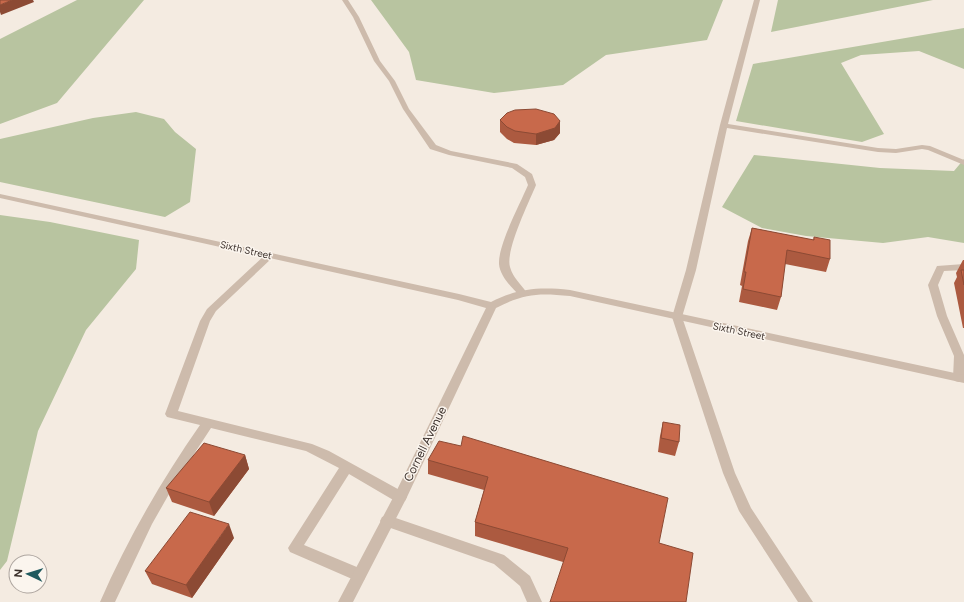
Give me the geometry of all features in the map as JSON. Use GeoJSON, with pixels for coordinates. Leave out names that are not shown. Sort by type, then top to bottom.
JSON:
{"type":"FeatureCollection","features":[{"type":"Feature","properties":{"kind":"street"},"geometry":{"type":"LineString","coordinates":[[345,0],[364,32],[370,49],[377,61],[392,81],[410,115],[434,148],[449,153],[514,166],[529,176],[532,185],[510,240],[504,262],[517,294],[492,306]]}},
{"type":"Feature","properties":{"kind":"street"},"geometry":{"type":"LineString","coordinates":[[758,0],[724,125],[691,270],[677,318],[729,473],[746,511],[806,602]]}},
{"type":"Feature","properties":{"kind":"street"},"geometry":{"type":"LineString","coordinates":[[724,125],[878,150],[896,151],[922,147],[930,148],[939,150],[964,163]]}},
{"type":"Feature","properties":{"kind":"street","name":"Sixth Street"},"geometry":{"type":"LineString","coordinates":[[0,196],[38,203],[269,256],[451,295],[492,306]]}},
{"type":"Feature","properties":{"kind":"street"},"geometry":{"type":"LineString","coordinates":[[269,256],[212,309],[205,321],[171,414],[308,447],[400,497]]}},
{"type":"Feature","properties":{"kind":"street"},"geometry":{"type":"LineString","coordinates":[[962,378],[959,356],[942,316],[934,285],[940,268],[964,267]]}},
{"type":"Feature","properties":{"kind":"street","name":"Sixth Street"},"geometry":{"type":"LineString","coordinates":[[517,294],[535,290],[570,293],[677,318],[962,378]]}},
{"type":"Feature","properties":{"kind":"street","name":"Cornell Avenue"},"geometry":{"type":"LineString","coordinates":[[345,602],[400,497],[492,306]]}},
{"type":"Feature","properties":{"kind":"street"},"geometry":{"type":"LineString","coordinates":[[107,602],[147,520],[172,476],[208,423]]}},
{"type":"Feature","properties":{"kind":"street"},"geometry":{"type":"LineString","coordinates":[[347,467],[295,548],[359,575]]}},
{"type":"Feature","properties":{"kind":"street"},"geometry":{"type":"LineString","coordinates":[[387,521],[499,559],[525,581],[535,602]]}},
{"type":"Feature","properties":{"kind":"green space"},"geometry":{"type":"Polygon","coordinates":[[[77,0],[144,0],[57,103],[0,124],[0,39],[77,0]]]}},
{"type":"Feature","properties":{"kind":"green space"},"geometry":{"type":"Polygon","coordinates":[[[371,0],[723,0],[707,40],[606,55],[563,85],[494,93],[416,80],[409,52],[371,0]]]}},
{"type":"Feature","properties":{"kind":"green space"},"geometry":{"type":"Polygon","coordinates":[[[778,0],[933,0],[771,32],[778,0]]]}},
{"type":"Feature","properties":{"kind":"green space"},"geometry":{"type":"Polygon","coordinates":[[[964,28],[964,69],[919,51],[861,55],[841,63],[884,134],[862,142],[736,121],[753,64],[964,28]]]}},
{"type":"Feature","properties":{"kind":"green space"},"geometry":{"type":"Polygon","coordinates":[[[136,112],[164,119],[175,132],[196,149],[190,202],[165,217],[0,182],[0,139],[93,118],[136,112]]]}},
{"type":"Feature","properties":{"kind":"green space"},"geometry":{"type":"Polygon","coordinates":[[[754,155],[880,168],[954,171],[964,159],[964,243],[928,237],[883,243],[806,236],[762,228],[722,207],[754,155]]]}},
{"type":"Feature","properties":{"kind":"green space"},"geometry":{"type":"Polygon","coordinates":[[[0,215],[50,222],[139,240],[136,269],[86,330],[38,431],[7,561],[0,570],[0,215]]]}},
{"type":"Feature","properties":{"kind":"building"},"geometry":{"type":"Polygon","coordinates":[[[0,0],[12,0],[0,5],[0,0]]]}},
{"type":"Feature","properties":{"kind":"building"},"geometry":{"type":"Polygon","coordinates":[[[536,109],[554,114],[560,121],[555,128],[536,134],[515,131],[507,127],[500,120],[507,113],[515,110],[536,109]]]}},
{"type":"Feature","properties":{"kind":"building"},"geometry":{"type":"Polygon","coordinates":[[[752,228],[814,240],[814,237],[830,240],[830,259],[787,250],[781,297],[743,289],[746,272],[744,272],[752,228]]]}},
{"type":"Feature","properties":{"kind":"building"},"geometry":{"type":"Polygon","coordinates":[[[961,270],[964,270],[964,285],[961,270]]]}},
{"type":"Feature","properties":{"kind":"building"},"geometry":{"type":"Polygon","coordinates":[[[663,422],[680,425],[679,442],[661,438],[663,422]]]}},
{"type":"Feature","properties":{"kind":"building"},"geometry":{"type":"Polygon","coordinates":[[[463,436],[668,498],[659,543],[693,553],[686,602],[550,602],[568,548],[475,522],[488,477],[428,460],[439,441],[461,446],[463,436]]]}},
{"type":"Feature","properties":{"kind":"building"},"geometry":{"type":"Polygon","coordinates":[[[204,443],[245,455],[209,502],[166,488],[204,443]]]}},
{"type":"Feature","properties":{"kind":"building"},"geometry":{"type":"Polygon","coordinates":[[[190,512],[229,524],[186,585],[145,571],[190,512]]]}}]}
